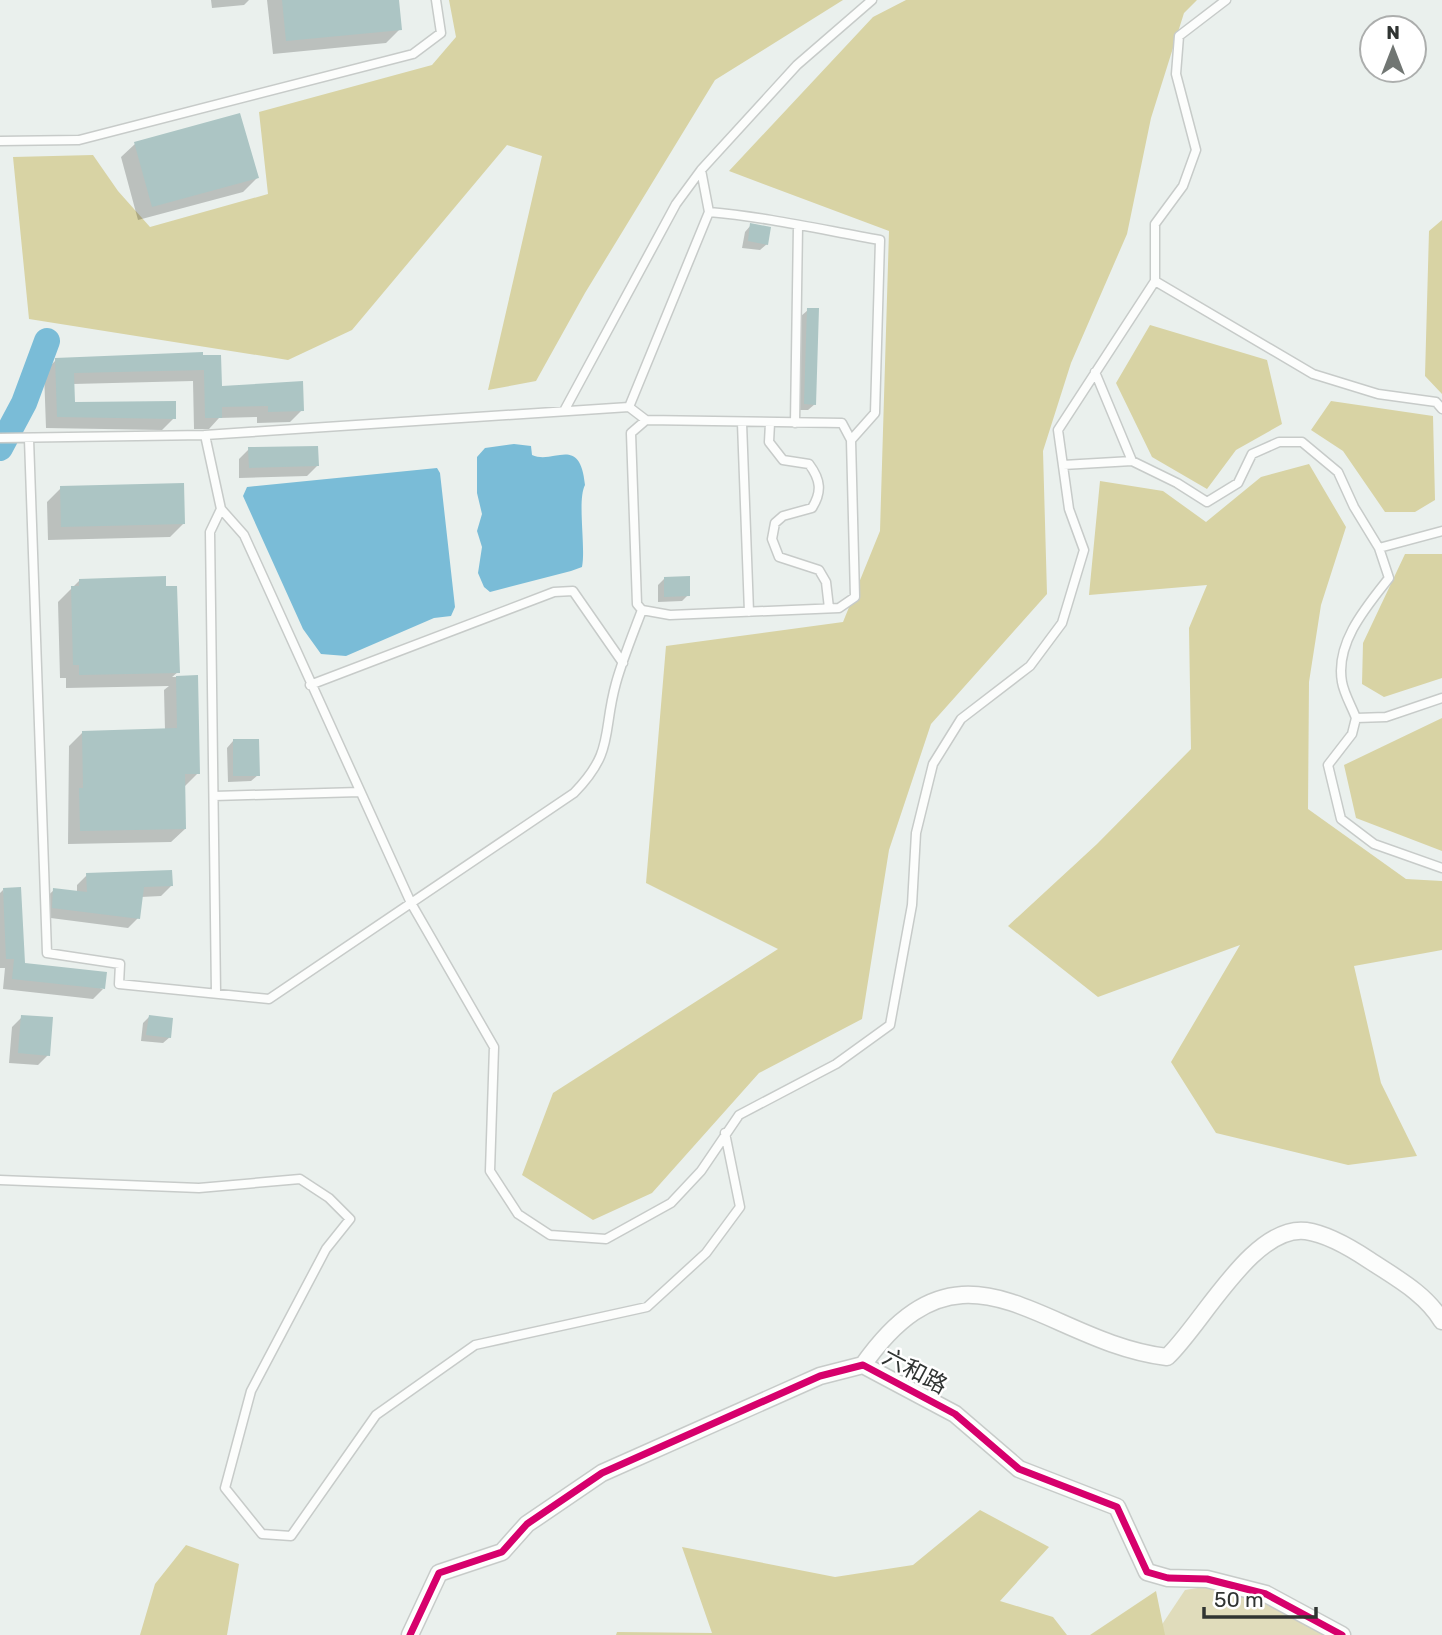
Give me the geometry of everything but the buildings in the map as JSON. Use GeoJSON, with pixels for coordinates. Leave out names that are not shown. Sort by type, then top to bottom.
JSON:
{"type":"FeatureCollection","features":[{"type":"Feature","properties":{"kind":"street"},"geometry":{"type":"LineString","coordinates":[[863,1365],[884,1336],[921,1306],[961,1293],[979,1294],[1038,1312],[1098,1338],[1167,1357],[1181,1344],[1234,1273],[1258,1249],[1282,1236],[1304,1231],[1327,1238],[1367,1259],[1430,1301],[1442,1321]]}},
{"type":"Feature","properties":{"kind":"street","name":"六和路"},"geometry":{"type":"LineString","coordinates":[[410,1635],[439,1573],[502,1552],[527,1524],[602,1473],[820,1376],[863,1365],[955,1414],[1019,1469],[1117,1507],[1147,1572],[1168,1578],[1207,1579],[1266,1594],[1342,1635]]}},
{"type":"Feature","properties":{"kind":"lane"},"geometry":{"type":"LineString","coordinates":[[0,141],[79,141],[413,54],[441,33],[436,0]]}},
{"type":"Feature","properties":{"kind":"lane"},"geometry":{"type":"LineString","coordinates":[[564,411],[676,204],[701,170],[797,65],[872,0]]}},
{"type":"Feature","properties":{"kind":"lane"},"geometry":{"type":"LineString","coordinates":[[205,435],[221,509],[244,535],[411,903],[494,1047],[490,1171],[518,1213],[550,1235],[606,1239],[671,1203],[701,1171],[739,1115],[836,1064],[890,1025],[912,905],[916,833],[933,764],[961,719],[1030,666],[1062,623],[1084,550],[1069,509],[1058,430],[1155,281],[1155,225],[1183,186],[1196,150],[1176,74],[1179,36],[1226,0]]}},
{"type":"Feature","properties":{"kind":"lane"},"geometry":{"type":"LineString","coordinates":[[629,407],[709,212],[701,170]]}},
{"type":"Feature","properties":{"kind":"lane"},"geometry":{"type":"LineString","coordinates":[[709,212],[767,217],[798,226],[880,240],[875,413],[852,440]]}},
{"type":"Feature","properties":{"kind":"lane"},"geometry":{"type":"LineString","coordinates":[[795,422],[798,226]]}},
{"type":"Feature","properties":{"kind":"lane"},"geometry":{"type":"LineString","coordinates":[[1155,281],[1313,374],[1378,394],[1436,402],[1442,409]]}},
{"type":"Feature","properties":{"kind":"lane"},"geometry":{"type":"LineString","coordinates":[[1095,372],[1132,461]]}},
{"type":"Feature","properties":{"kind":"lane"},"geometry":{"type":"LineString","coordinates":[[0,438],[205,435],[629,407],[646,420],[842,423],[852,440],[855,597],[839,608],[670,615],[642,610],[637,604],[631,433],[646,420]]}},
{"type":"Feature","properties":{"kind":"lane"},"geometry":{"type":"LineString","coordinates":[[742,423],[749,612]]}},
{"type":"Feature","properties":{"kind":"lane"},"geometry":{"type":"LineString","coordinates":[[770,423],[769,442],[783,460],[809,464],[819,480],[820,496],[812,509],[783,516],[775,523],[772,539],[779,557],[819,570],[826,582],[829,608]]}},
{"type":"Feature","properties":{"kind":"lane"},"geometry":{"type":"LineString","coordinates":[[29,439],[47,953],[120,964],[119,984],[269,999],[574,793],[594,772],[607,739],[615,685],[642,610]]}},
{"type":"Feature","properties":{"kind":"lane"},"geometry":{"type":"LineString","coordinates":[[1063,465],[1132,461],[1177,483],[1207,502],[1238,483],[1252,454],[1279,442],[1302,442],[1338,472],[1354,507],[1379,548],[1389,578],[1363,611],[1343,649],[1342,681],[1356,718],[1352,734],[1328,765],[1340,819],[1374,844],[1442,868]]}},
{"type":"Feature","properties":{"kind":"lane"},"geometry":{"type":"LineString","coordinates":[[216,993],[210,532],[221,509]]}},
{"type":"Feature","properties":{"kind":"lane"},"geometry":{"type":"LineString","coordinates":[[1379,548],[1442,531]]}},
{"type":"Feature","properties":{"kind":"lane"},"geometry":{"type":"LineString","coordinates":[[310,685],[554,592],[563,591],[573,591],[623,663]]}},
{"type":"Feature","properties":{"kind":"lane"},"geometry":{"type":"LineString","coordinates":[[1356,718],[1386,717],[1442,698]]}},
{"type":"Feature","properties":{"kind":"lane"},"geometry":{"type":"LineString","coordinates":[[214,796],[360,792]]}},
{"type":"Feature","properties":{"kind":"lane"},"geometry":{"type":"LineString","coordinates":[[0,1180],[199,1188],[300,1179],[329,1199],[350,1219],[326,1248],[251,1391],[225,1488],[262,1534],[291,1536],[376,1415],[475,1345],[647,1307],[706,1253],[740,1207],[725,1133]]}},
{"type":"Feature","properties":{"kind":"shaded area"},"geometry":{"type":"Polygon","coordinates":[[[449,0],[843,0],[715,80],[585,293],[536,381],[488,390],[542,156],[507,145],[352,330],[288,360],[29,319],[13,157],[93,155],[118,191],[150,227],[268,194],[259,112],[432,65],[456,37],[449,0]]]}},
{"type":"Feature","properties":{"kind":"shaded area"},"geometry":{"type":"Polygon","coordinates":[[[906,0],[1197,0],[1184,13],[1151,118],[1127,234],[1071,363],[1043,451],[1047,594],[931,724],[889,850],[862,1019],[759,1073],[652,1193],[593,1220],[522,1175],[553,1093],[778,949],[646,883],[666,646],[843,622],[880,531],[889,231],[729,171],[873,17],[906,0]]]}},
{"type":"Feature","properties":{"kind":"shaded area"},"geometry":{"type":"Polygon","coordinates":[[[1442,220],[1442,394],[1425,376],[1429,231],[1442,220]]]}},
{"type":"Feature","properties":{"kind":"shaded area"},"geometry":{"type":"Polygon","coordinates":[[[1150,325],[1267,360],[1282,424],[1236,450],[1207,489],[1152,457],[1116,383],[1150,325]]]}},
{"type":"Feature","properties":{"kind":"shaded area"},"geometry":{"type":"Polygon","coordinates":[[[1331,401],[1433,416],[1435,500],[1415,512],[1385,512],[1343,451],[1311,430],[1331,401]]]}},
{"type":"Feature","properties":{"kind":"shaded area"},"geometry":{"type":"Polygon","coordinates":[[[1309,464],[1346,527],[1321,605],[1309,682],[1308,809],[1406,879],[1442,881],[1442,950],[1354,966],[1381,1083],[1417,1156],[1348,1165],[1216,1133],[1171,1062],[1240,945],[1098,997],[1008,926],[1097,844],[1191,749],[1189,628],[1207,585],[1089,595],[1100,481],[1163,491],[1206,522],[1261,477],[1309,464]]]}},
{"type":"Feature","properties":{"kind":"shaded area"},"geometry":{"type":"Polygon","coordinates":[[[1405,554],[1442,554],[1442,678],[1384,697],[1362,684],[1363,643],[1405,554]]]}},
{"type":"Feature","properties":{"kind":"shaded area"},"geometry":{"type":"Polygon","coordinates":[[[1442,718],[1442,851],[1356,818],[1344,765],[1442,718]]]}},
{"type":"Feature","properties":{"kind":"shaded area"},"geometry":{"type":"Polygon","coordinates":[[[980,1510],[1049,1547],[1000,1601],[1053,1617],[1067,1635],[616,1635],[617,1632],[712,1633],[682,1547],[835,1577],[913,1565],[980,1510]]]}},
{"type":"Feature","properties":{"kind":"shaded area"},"geometry":{"type":"Polygon","coordinates":[[[186,1545],[239,1564],[227,1635],[140,1635],[155,1584],[186,1545]]]}},
{"type":"Feature","properties":{"kind":"shaded area"},"geometry":{"type":"Polygon","coordinates":[[[1228,1583],[1327,1635],[1155,1635],[1185,1590],[1228,1583]]]}},
{"type":"Feature","properties":{"kind":"shaded area"},"geometry":{"type":"Polygon","coordinates":[[[1156,1591],[1165,1635],[1090,1635],[1156,1591]]]}},
{"type":"Feature","properties":{"kind":"water"},"geometry":{"type":"Polygon","coordinates":[[[514,444],[531,446],[532,455],[540,457],[565,455],[578,460],[585,485],[582,501],[582,567],[490,592],[484,587],[478,573],[482,547],[477,531],[482,514],[477,493],[477,457],[485,448],[514,444]]]}},
{"type":"Feature","properties":{"kind":"water"},"geometry":{"type":"Polygon","coordinates":[[[437,468],[440,473],[455,607],[451,616],[434,618],[346,656],[321,654],[303,629],[243,496],[247,487],[437,468]]]}},
{"type":"Feature","properties":{"kind":"waterway"},"geometry":{"type":"LineString","coordinates":[[0,448],[24,403],[47,341]]}},
{"type":"Feature","properties":{"kind":"cycle path"},"geometry":{"type":"LineString","coordinates":[[410,1635],[439,1573],[502,1552],[527,1524],[602,1473],[820,1376],[863,1365],[955,1414],[1019,1469],[1117,1507],[1147,1572],[1168,1578],[1207,1579],[1266,1594],[1342,1635]]}}]}
